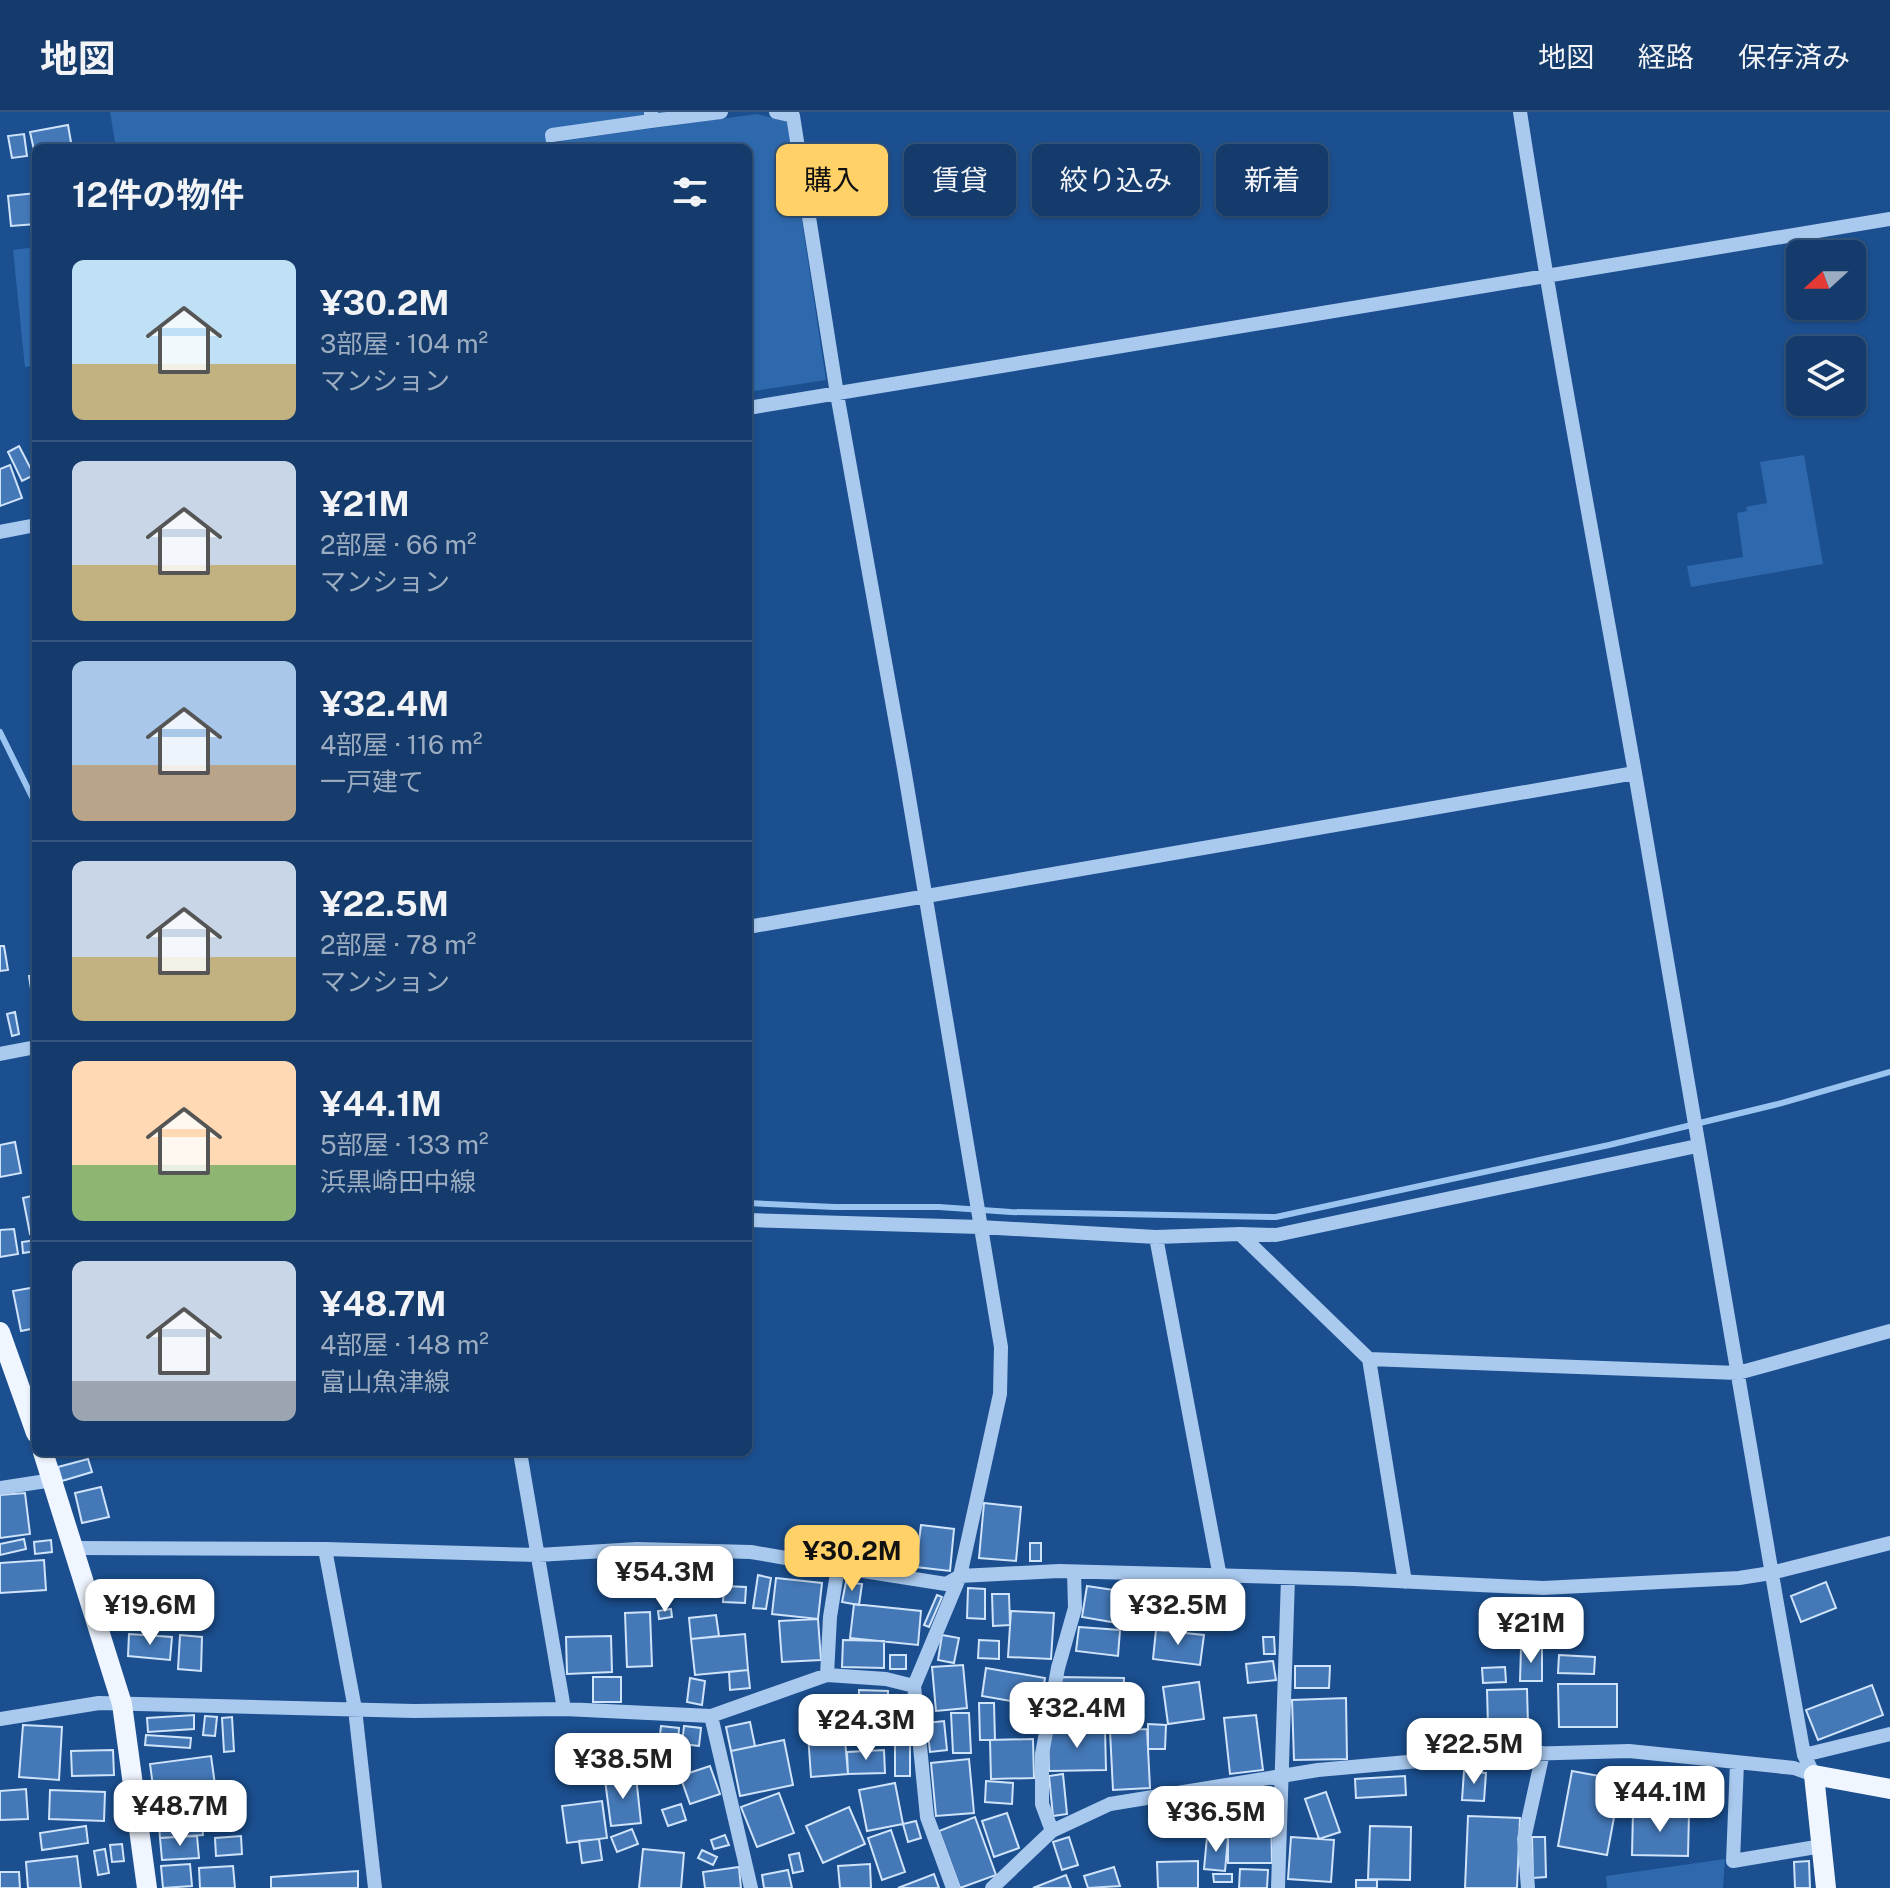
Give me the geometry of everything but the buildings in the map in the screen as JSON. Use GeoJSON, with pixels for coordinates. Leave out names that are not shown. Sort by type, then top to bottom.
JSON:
{"type":"FeatureCollection","features":[{"type":"Feature","properties":{"kind":"main road"},"geometry":{"type":"LineString","coordinates":[[0,1332],[32,1422]]}},
{"type":"Feature","properties":{"kind":"main road"},"geometry":{"type":"LineString","coordinates":[[44,1456],[122,1704],[147,1888]]}},
{"type":"Feature","properties":{"kind":"main road"},"geometry":{"type":"LineString","coordinates":[[1826,1888],[1814,1775],[1890,1789]]}},
{"type":"Feature","properties":{"kind":"street"},"geometry":{"type":"LineString","coordinates":[[553,144],[552,135],[651,116],[721,112]]}},
{"type":"Feature","properties":{"kind":"street"},"geometry":{"type":"LineString","coordinates":[[776,112],[793,116],[837,394],[1001,1347],[1000,1394],[960,1576],[914,1686],[927,1817],[953,1888]]}},
{"type":"Feature","properties":{"kind":"street"},"geometry":{"type":"LineString","coordinates":[[1520,112],[1545,276],[1635,773],[1771,1573],[1804,1755],[1814,1775]]}},
{"type":"Feature","properties":{"kind":"street"},"geometry":{"type":"LineString","coordinates":[[752,407],[1890,219]]}},
{"type":"Feature","properties":{"kind":"street"},"geometry":{"type":"LineString","coordinates":[[0,532],[32,526]]}},
{"type":"Feature","properties":{"kind":"street"},"geometry":{"type":"LineString","coordinates":[[752,926],[925,899],[1635,773]]}},
{"type":"Feature","properties":{"kind":"street"},"geometry":{"type":"LineString","coordinates":[[0,1054],[32,1048]]}},
{"type":"Feature","properties":{"kind":"street"},"geometry":{"type":"LineString","coordinates":[[752,1220],[980,1227],[1156,1237],[1276,1235],[1697,1146]]}},
{"type":"Feature","properties":{"kind":"street"},"geometry":{"type":"LineString","coordinates":[[1240,1234],[1369,1359],[1405,1582]]}},
{"type":"Feature","properties":{"kind":"street"},"geometry":{"type":"LineString","coordinates":[[1156,1237],[1220,1577]]}},
{"type":"Feature","properties":{"kind":"street"},"geometry":{"type":"LineString","coordinates":[[1369,1359],[1738,1373],[1890,1331]]}},
{"type":"Feature","properties":{"kind":"street"},"geometry":{"type":"LineString","coordinates":[[521,1456],[564,1709]]}},
{"type":"Feature","properties":{"kind":"street"},"geometry":{"type":"LineString","coordinates":[[0,1488],[53,1480]]}},
{"type":"Feature","properties":{"kind":"street"},"geometry":{"type":"LineString","coordinates":[[74,1548],[325,1549],[538,1555],[637,1549],[751,1552],[946,1584],[960,1576],[1074,1572],[1543,1588],[1739,1578],[1890,1543]]}},
{"type":"Feature","properties":{"kind":"street"},"geometry":{"type":"LineString","coordinates":[[325,1549],[355,1709],[375,1888]]}},
{"type":"Feature","properties":{"kind":"street"},"geometry":{"type":"LineString","coordinates":[[827,1675],[830,1617],[838,1567]]}},
{"type":"Feature","properties":{"kind":"street"},"geometry":{"type":"LineString","coordinates":[[1052,1831],[1042,1804],[1042,1754],[1058,1668],[1075,1608],[1074,1572]]}},
{"type":"Feature","properties":{"kind":"street"},"geometry":{"type":"LineString","coordinates":[[1278,1888],[1288,1578]]}},
{"type":"Feature","properties":{"kind":"street"},"geometry":{"type":"LineString","coordinates":[[0,1719],[99,1703],[355,1709],[564,1709],[711,1716],[827,1675],[886,1679],[914,1686]]}},
{"type":"Feature","properties":{"kind":"street"},"geometry":{"type":"LineString","coordinates":[[711,1716],[751,1888]]}},
{"type":"Feature","properties":{"kind":"street"},"geometry":{"type":"LineString","coordinates":[[1804,1755],[1890,1734]]}},
{"type":"Feature","properties":{"kind":"street"},"geometry":{"type":"LineString","coordinates":[[992,1888],[1052,1831],[1110,1804],[1383,1762],[1629,1751],[1794,1768],[1814,1775]]}},
{"type":"Feature","properties":{"kind":"street"},"geometry":{"type":"LineString","coordinates":[[1528,1888],[1524,1839],[1543,1753]]}},
{"type":"Feature","properties":{"kind":"street"},"geometry":{"type":"LineString","coordinates":[[1737,1763],[1733,1861],[1822,1846]]}},
{"type":"Feature","properties":{"kind":"shaded area"},"geometry":{"type":"Polygon","coordinates":[[[110,112],[671,112],[547,129],[549,144],[115,144],[110,112]]]}},
{"type":"Feature","properties":{"kind":"shaded area"},"geometry":{"type":"Polygon","coordinates":[[[757,114],[787,122],[790,144],[776,144],[776,216],[801,216],[826,380],[752,391],[752,144],[561,144],[561,141],[757,114]]]}},
{"type":"Feature","properties":{"kind":"shaded area"},"geometry":{"type":"Polygon","coordinates":[[[32,248],[32,366],[25,367],[13,250],[32,248]]]}},
{"type":"Feature","properties":{"kind":"shaded area"},"geometry":{"type":"Polygon","coordinates":[[[1804,455],[1823,564],[1691,587],[1687,566],[1743,557],[1737,513],[1747,511],[1746,507],[1767,503],[1760,462],[1804,455]]]}},
{"type":"Feature","properties":{"kind":"shaded area"},"geometry":{"type":"Polygon","coordinates":[[[1725,1859],[1723,1888],[1607,1888],[1606,1876],[1725,1859]]]}},
{"type":"Feature","properties":{"kind":"waterway"},"geometry":{"type":"LineString","coordinates":[[0,732],[32,797]]}},
{"type":"Feature","properties":{"kind":"waterway"},"geometry":{"type":"LineString","coordinates":[[752,1203],[1276,1217],[1609,1145],[1778,1104],[1890,1072]]}}]}
